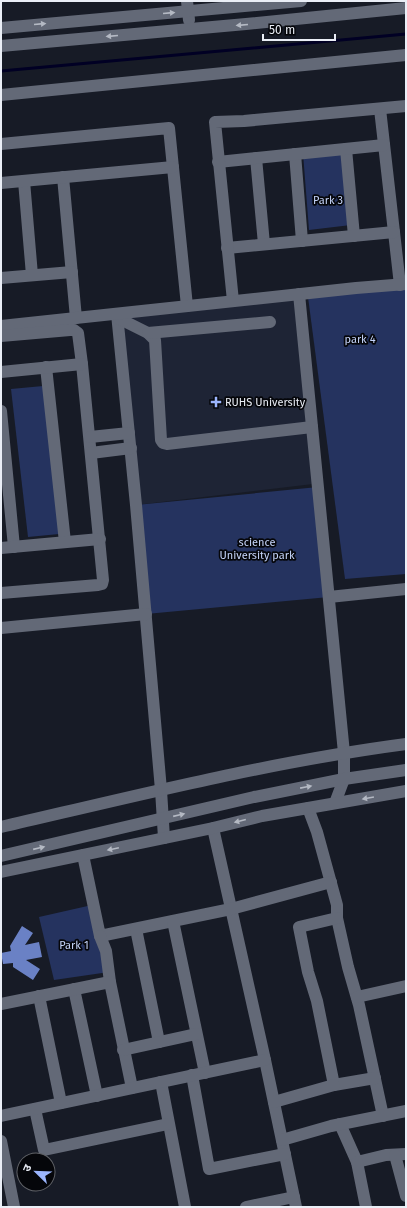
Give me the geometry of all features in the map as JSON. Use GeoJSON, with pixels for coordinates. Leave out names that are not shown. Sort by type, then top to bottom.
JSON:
{"type":"FeatureCollection","features":[{"type":"Feature","properties":{"kind":"street"},"geometry":{"type":"LineString","coordinates":[[1,28],[188,6],[301,1]]}},
{"type":"Feature","properties":{"kind":"street"},"geometry":{"type":"LineString","coordinates":[[188,6],[190,29]]}},
{"type":"Feature","properties":{"kind":"street"},"geometry":{"type":"LineString","coordinates":[[1,46],[406,8]]}},
{"type":"Feature","properties":{"kind":"street"},"geometry":{"type":"LineString","coordinates":[[1,95],[406,55]]}},
{"type":"Feature","properties":{"kind":"street"},"geometry":{"type":"LineString","coordinates":[[233,301],[215,122],[244,121],[406,106]]}},
{"type":"Feature","properties":{"kind":"street"},"geometry":{"type":"LineString","coordinates":[[1,326],[76,318],[118,316],[187,306],[403,284],[394,232],[380,108]]}},
{"type":"Feature","properties":{"kind":"street"},"geometry":{"type":"LineString","coordinates":[[1,144],[169,128],[187,306]]}},
{"type":"Feature","properties":{"kind":"street"},"geometry":{"type":"LineString","coordinates":[[218,162],[384,145]]}},
{"type":"Feature","properties":{"kind":"street"},"geometry":{"type":"LineString","coordinates":[[346,149],[354,236]]}},
{"type":"Feature","properties":{"kind":"street"},"geometry":{"type":"LineString","coordinates":[[295,154],[302,241]]}},
{"type":"Feature","properties":{"kind":"street"},"geometry":{"type":"LineString","coordinates":[[256,158],[264,244]]}},
{"type":"Feature","properties":{"kind":"street"},"geometry":{"type":"LineString","coordinates":[[1,184],[173,167]]}},
{"type":"Feature","properties":{"kind":"street"},"geometry":{"type":"LineString","coordinates":[[63,178],[76,318]]}},
{"type":"Feature","properties":{"kind":"street"},"geometry":{"type":"LineString","coordinates":[[24,181],[32,275]]}},
{"type":"Feature","properties":{"kind":"street"},"geometry":{"type":"LineString","coordinates":[[227,248],[394,232]]}},
{"type":"Feature","properties":{"kind":"street"},"geometry":{"type":"LineString","coordinates":[[1,278],[72,272]]}},
{"type":"Feature","properties":{"kind":"street"},"geometry":{"type":"LineString","coordinates":[[299,294],[344,753],[344,779],[335,803]]}},
{"type":"Feature","properties":{"kind":"street"},"geometry":{"type":"LineString","coordinates":[[118,316],[148,332],[155,340],[161,440],[163,444],[312,427]]}},
{"type":"Feature","properties":{"kind":"street"},"geometry":{"type":"LineString","coordinates":[[118,316],[146,614],[164,838]]}},
{"type":"Feature","properties":{"kind":"street"},"geometry":{"type":"LineString","coordinates":[[148,332],[270,322]]}},
{"type":"Feature","properties":{"kind":"street"},"geometry":{"type":"LineString","coordinates":[[1,336],[74,330],[78,333],[90,437],[103,580],[102,584],[1,593]]}},
{"type":"Feature","properties":{"kind":"street"},"geometry":{"type":"LineString","coordinates":[[1,372],[82,364]]}},
{"type":"Feature","properties":{"kind":"street"},"geometry":{"type":"LineString","coordinates":[[46,367],[65,542]]}},
{"type":"Feature","properties":{"kind":"street"},"geometry":{"type":"LineString","coordinates":[[1,411],[14,546]]}},
{"type":"Feature","properties":{"kind":"street"},"geometry":{"type":"LineString","coordinates":[[90,437],[129,433]]}},
{"type":"Feature","properties":{"kind":"street"},"geometry":{"type":"LineString","coordinates":[[91,453],[131,448]]}},
{"type":"Feature","properties":{"kind":"street"},"geometry":{"type":"LineString","coordinates":[[1,548],[100,539]]}},
{"type":"Feature","properties":{"kind":"street"},"geometry":{"type":"LineString","coordinates":[[329,597],[406,589]]}},
{"type":"Feature","properties":{"kind":"street"},"geometry":{"type":"LineString","coordinates":[[1,628],[146,614]]}},
{"type":"Feature","properties":{"kind":"street"},"geometry":{"type":"LineString","coordinates":[[1,827],[238,772],[344,753],[406,744]]}},
{"type":"Feature","properties":{"kind":"street"},"geometry":{"type":"LineString","coordinates":[[1,856],[254,797],[344,779],[406,770]]}},
{"type":"Feature","properties":{"kind":"street"},"geometry":{"type":"LineString","coordinates":[[1,872],[212,828],[262,816],[406,791]]}},
{"type":"Feature","properties":{"kind":"street"},"geometry":{"type":"LineString","coordinates":[[308,808],[318,832],[337,905],[336,918],[357,997],[383,1116]]}},
{"type":"Feature","properties":{"kind":"street"},"geometry":{"type":"LineString","coordinates":[[212,828],[265,1060],[295,1202],[246,1207]]}},
{"type":"Feature","properties":{"kind":"street"},"geometry":{"type":"LineString","coordinates":[[83,855],[100,936],[106,951],[110,982],[132,1088]]}},
{"type":"Feature","properties":{"kind":"street"},"geometry":{"type":"LineString","coordinates":[[100,936],[231,909],[331,882]]}},
{"type":"Feature","properties":{"kind":"street"},"geometry":{"type":"LineString","coordinates":[[334,1085],[317,1001],[308,972],[299,926],[336,918]]}},
{"type":"Feature","properties":{"kind":"street"},"geometry":{"type":"LineString","coordinates":[[173,921],[205,1073]]}},
{"type":"Feature","properties":{"kind":"street"},"geometry":{"type":"LineString","coordinates":[[136,929],[159,1042]]}},
{"type":"Feature","properties":{"kind":"street"},"geometry":{"type":"LineString","coordinates":[[1,1004],[110,982]]}},
{"type":"Feature","properties":{"kind":"street"},"geometry":{"type":"LineString","coordinates":[[357,997],[406,986]]}},
{"type":"Feature","properties":{"kind":"street"},"geometry":{"type":"LineString","coordinates":[[74,989],[97,1096]]}},
{"type":"Feature","properties":{"kind":"street"},"geometry":{"type":"LineString","coordinates":[[39,996],[62,1103]]}},
{"type":"Feature","properties":{"kind":"street"},"geometry":{"type":"LineString","coordinates":[[123,1050],[196,1034]]}},
{"type":"Feature","properties":{"kind":"street"},"geometry":{"type":"LineString","coordinates":[[1,1116],[265,1060]]}},
{"type":"Feature","properties":{"kind":"street"},"geometry":{"type":"LineString","coordinates":[[192,1075],[209,1170],[285,1154]]}},
{"type":"Feature","properties":{"kind":"street"},"geometry":{"type":"LineString","coordinates":[[274,1102],[334,1085],[375,1078]]}},
{"type":"Feature","properties":{"kind":"street"},"geometry":{"type":"LineString","coordinates":[[161,1082],[185,1207]]}},
{"type":"Feature","properties":{"kind":"street"},"geometry":{"type":"LineString","coordinates":[[35,1109],[44,1150],[168,1124]]}},
{"type":"Feature","properties":{"kind":"street"},"geometry":{"type":"LineString","coordinates":[[282,1140],[340,1124],[406,1111]]}},
{"type":"Feature","properties":{"kind":"street"},"geometry":{"type":"LineString","coordinates":[[340,1124],[357,1162],[366,1207]]}},
{"type":"Feature","properties":{"kind":"street"},"geometry":{"type":"LineString","coordinates":[[1,1141],[14,1207]]}},
{"type":"Feature","properties":{"kind":"street"},"geometry":{"type":"LineString","coordinates":[[357,1162],[400,1154],[406,1196]]}},
{"type":"Feature","properties":{"kind":"shaded area","name":"RUHS University"},"geometry":{"type":"Polygon","coordinates":[[[295,298],[313,484],[136,505],[121,319],[295,298]]]}},
{"type":"Feature","properties":{"kind":"green space","name":"Park 3"},"geometry":{"type":"Polygon","coordinates":[[[345,151],[351,225],[309,230],[303,153],[345,151]]]}},
{"type":"Feature","properties":{"kind":"green space","name":"park 4"},"geometry":{"type":"Polygon","coordinates":[[[406,289],[406,574],[345,579],[308,297],[406,289]]]}},
{"type":"Feature","properties":{"kind":"green space"},"geometry":{"type":"Polygon","coordinates":[[[43,386],[59,534],[28,537],[11,389],[43,386]]]}},
{"type":"Feature","properties":{"kind":"green space","name":"science University park"},"geometry":{"type":"Polygon","coordinates":[[[318,487],[329,597],[146,614],[136,505],[318,487]]]}},
{"type":"Feature","properties":{"kind":"green space","name":"Park 1"},"geometry":{"type":"Polygon","coordinates":[[[92,905],[109,972],[54,980],[39,917],[92,905]]]}},
{"type":"Feature","properties":{"kind":"building"},"geometry":{"type":"Polygon","coordinates":[[[22,926],[33,933],[25,945],[39,942],[42,957],[26,960],[40,969],[33,980],[13,967],[13,963],[3,964],[1,953],[11,951],[10,946],[22,926]]]}},
{"type":"Feature","properties":{"kind":"waterway"},"geometry":{"type":"LineString","coordinates":[[1,71],[406,34]]}},
{"type":"Feature","properties":{"kind":"place","name":"RUHS University"},"geometry":{"type":"Point","coordinates":[216,402]}}]}
